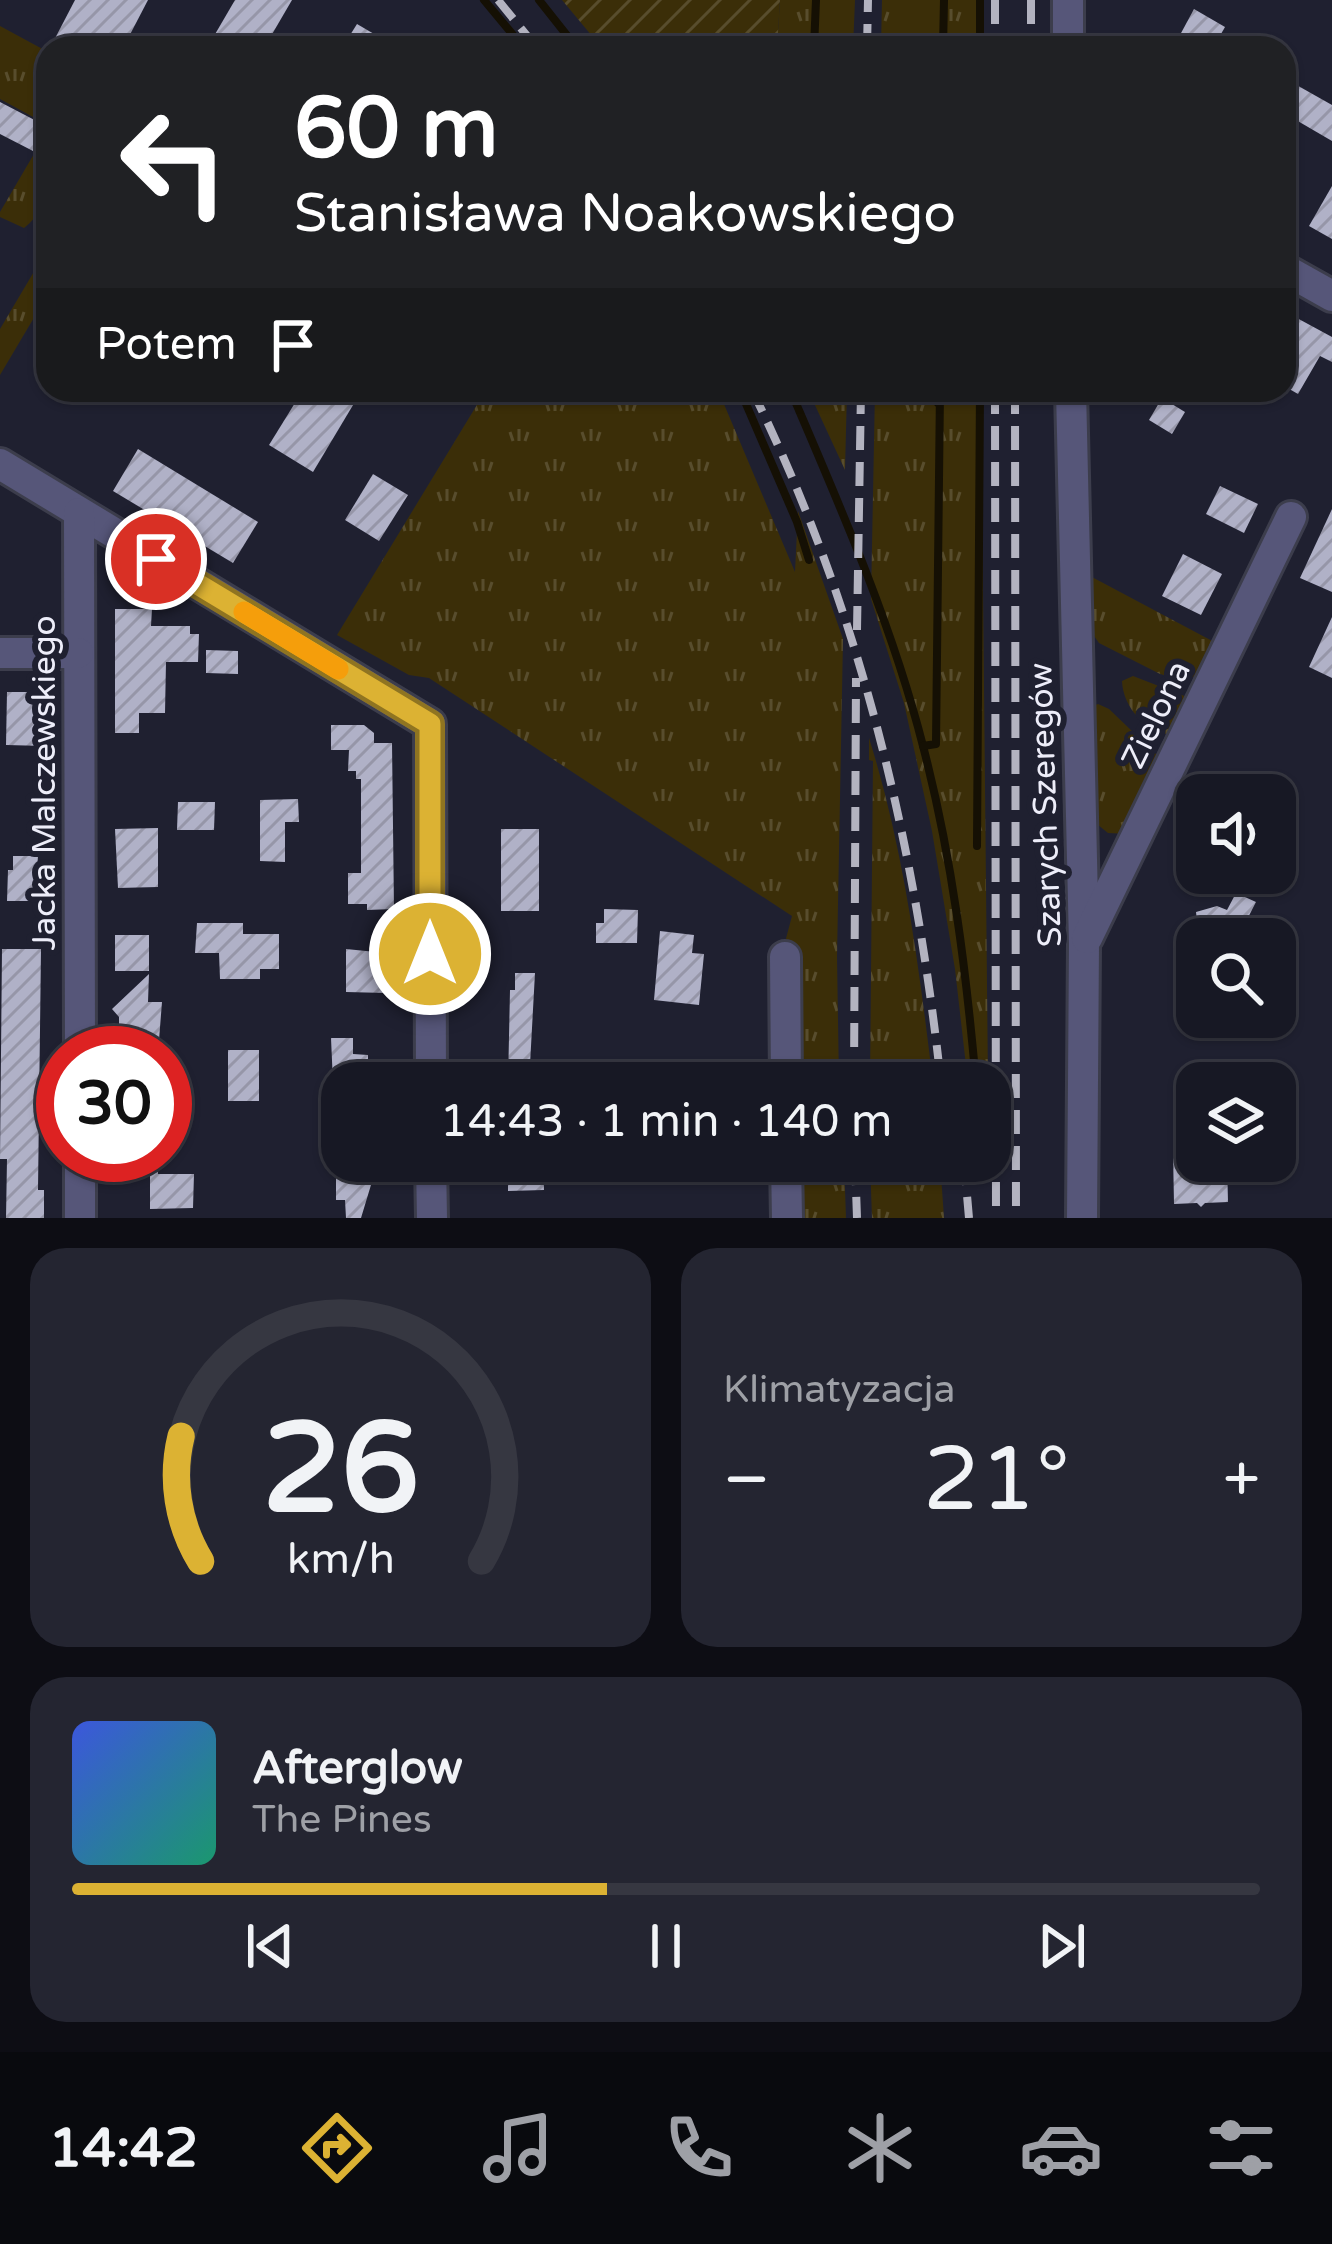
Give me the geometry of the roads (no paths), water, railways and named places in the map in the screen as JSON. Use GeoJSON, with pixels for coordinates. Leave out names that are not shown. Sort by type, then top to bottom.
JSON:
{"type":"FeatureCollection","features":[{"type":"Feature","properties":{"kind":"street"},"geometry":{"type":"LineString","coordinates":[[1067,36],[1068,0]]}},
{"type":"Feature","properties":{"kind":"street"},"geometry":{"type":"LineString","coordinates":[[1296,276],[1332,296]]}},
{"type":"Feature","properties":{"kind":"street","name":"Szarych Szeregów"},"geometry":{"type":"LineString","coordinates":[[1071,402],[1084,944],[1082,1218]]}},
{"type":"Feature","properties":{"kind":"street"},"geometry":{"type":"LineString","coordinates":[[0,464],[430,724],[431,1062]]}},
{"type":"Feature","properties":{"kind":"street","name":"Jacka Malczewskiego"},"geometry":{"type":"LineString","coordinates":[[79,513],[80,1026]]}},
{"type":"Feature","properties":{"kind":"street","name":"Zielona"},"geometry":{"type":"LineString","coordinates":[[1084,944],[1291,517]]}},
{"type":"Feature","properties":{"kind":"street"},"geometry":{"type":"LineString","coordinates":[[0,653],[78,653]]}},
{"type":"Feature","properties":{"kind":"street"},"geometry":{"type":"LineString","coordinates":[[785,957],[786,1062]]}},
{"type":"Feature","properties":{"kind":"street"},"geometry":{"type":"LineString","coordinates":[[80,1182],[80,1218]]}},
{"type":"Feature","properties":{"kind":"street"},"geometry":{"type":"LineString","coordinates":[[431,1182],[432,1218]]}},
{"type":"Feature","properties":{"kind":"street"},"geometry":{"type":"LineString","coordinates":[[786,1182],[787,1218]]}},
{"type":"Feature","properties":{"kind":"waterway"},"geometry":{"type":"LineString","coordinates":[[484,0],[514,36]]}},
{"type":"Feature","properties":{"kind":"waterway"},"geometry":{"type":"LineString","coordinates":[[539,0],[568,36]]}},
{"type":"Feature","properties":{"kind":"waterway"},"geometry":{"type":"LineString","coordinates":[[814,36],[816,0]]}},
{"type":"Feature","properties":{"kind":"waterway"},"geometry":{"type":"LineString","coordinates":[[943,36],[944,0]]}},
{"type":"Feature","properties":{"kind":"waterway"},"geometry":{"type":"LineString","coordinates":[[980,0],[980,36]]}},
{"type":"Feature","properties":{"kind":"waterway"},"geometry":{"type":"LineString","coordinates":[[745,402],[809,560]]}},
{"type":"Feature","properties":{"kind":"waterway"},"geometry":{"type":"LineString","coordinates":[[795,402],[882,615],[923,746],[957,913],[974,1062]]}},
{"type":"Feature","properties":{"kind":"waterway"},"geometry":{"type":"LineString","coordinates":[[923,746],[936,744],[940,402]]}},
{"type":"Feature","properties":{"kind":"waterway"},"geometry":{"type":"LineString","coordinates":[[977,846],[980,402]]}},
{"type":"Feature","properties":{"kind":"railway"},"geometry":{"type":"LineString","coordinates":[[498,0],[527,36]]}},
{"type":"Feature","properties":{"kind":"railway"},"geometry":{"type":"LineString","coordinates":[[867,36],[868,0]]}},
{"type":"Feature","properties":{"kind":"railway"},"geometry":{"type":"LineString","coordinates":[[995,0],[995,36]]}},
{"type":"Feature","properties":{"kind":"railway"},"geometry":{"type":"LineString","coordinates":[[1031,0],[1031,36]]}},
{"type":"Feature","properties":{"kind":"railway"},"geometry":{"type":"LineString","coordinates":[[757,402],[823,557],[877,728],[916,904],[938,1062]]}},
{"type":"Feature","properties":{"kind":"railway"},"geometry":{"type":"LineString","coordinates":[[857,630],[861,402]]}},
{"type":"Feature","properties":{"kind":"railway"},"geometry":{"type":"LineString","coordinates":[[995,402],[996,1218]]}},
{"type":"Feature","properties":{"kind":"railway"},"geometry":{"type":"LineString","coordinates":[[1015,402],[1016,1218]]}},
{"type":"Feature","properties":{"kind":"railway"},"geometry":{"type":"LineString","coordinates":[[854,1062],[856,678]]}},
{"type":"Feature","properties":{"kind":"railway"},"geometry":{"type":"LineString","coordinates":[[856,1182],[857,1218]]}},
{"type":"Feature","properties":{"kind":"railway"},"geometry":{"type":"LineString","coordinates":[[966,1182],[969,1218]]}}]}
